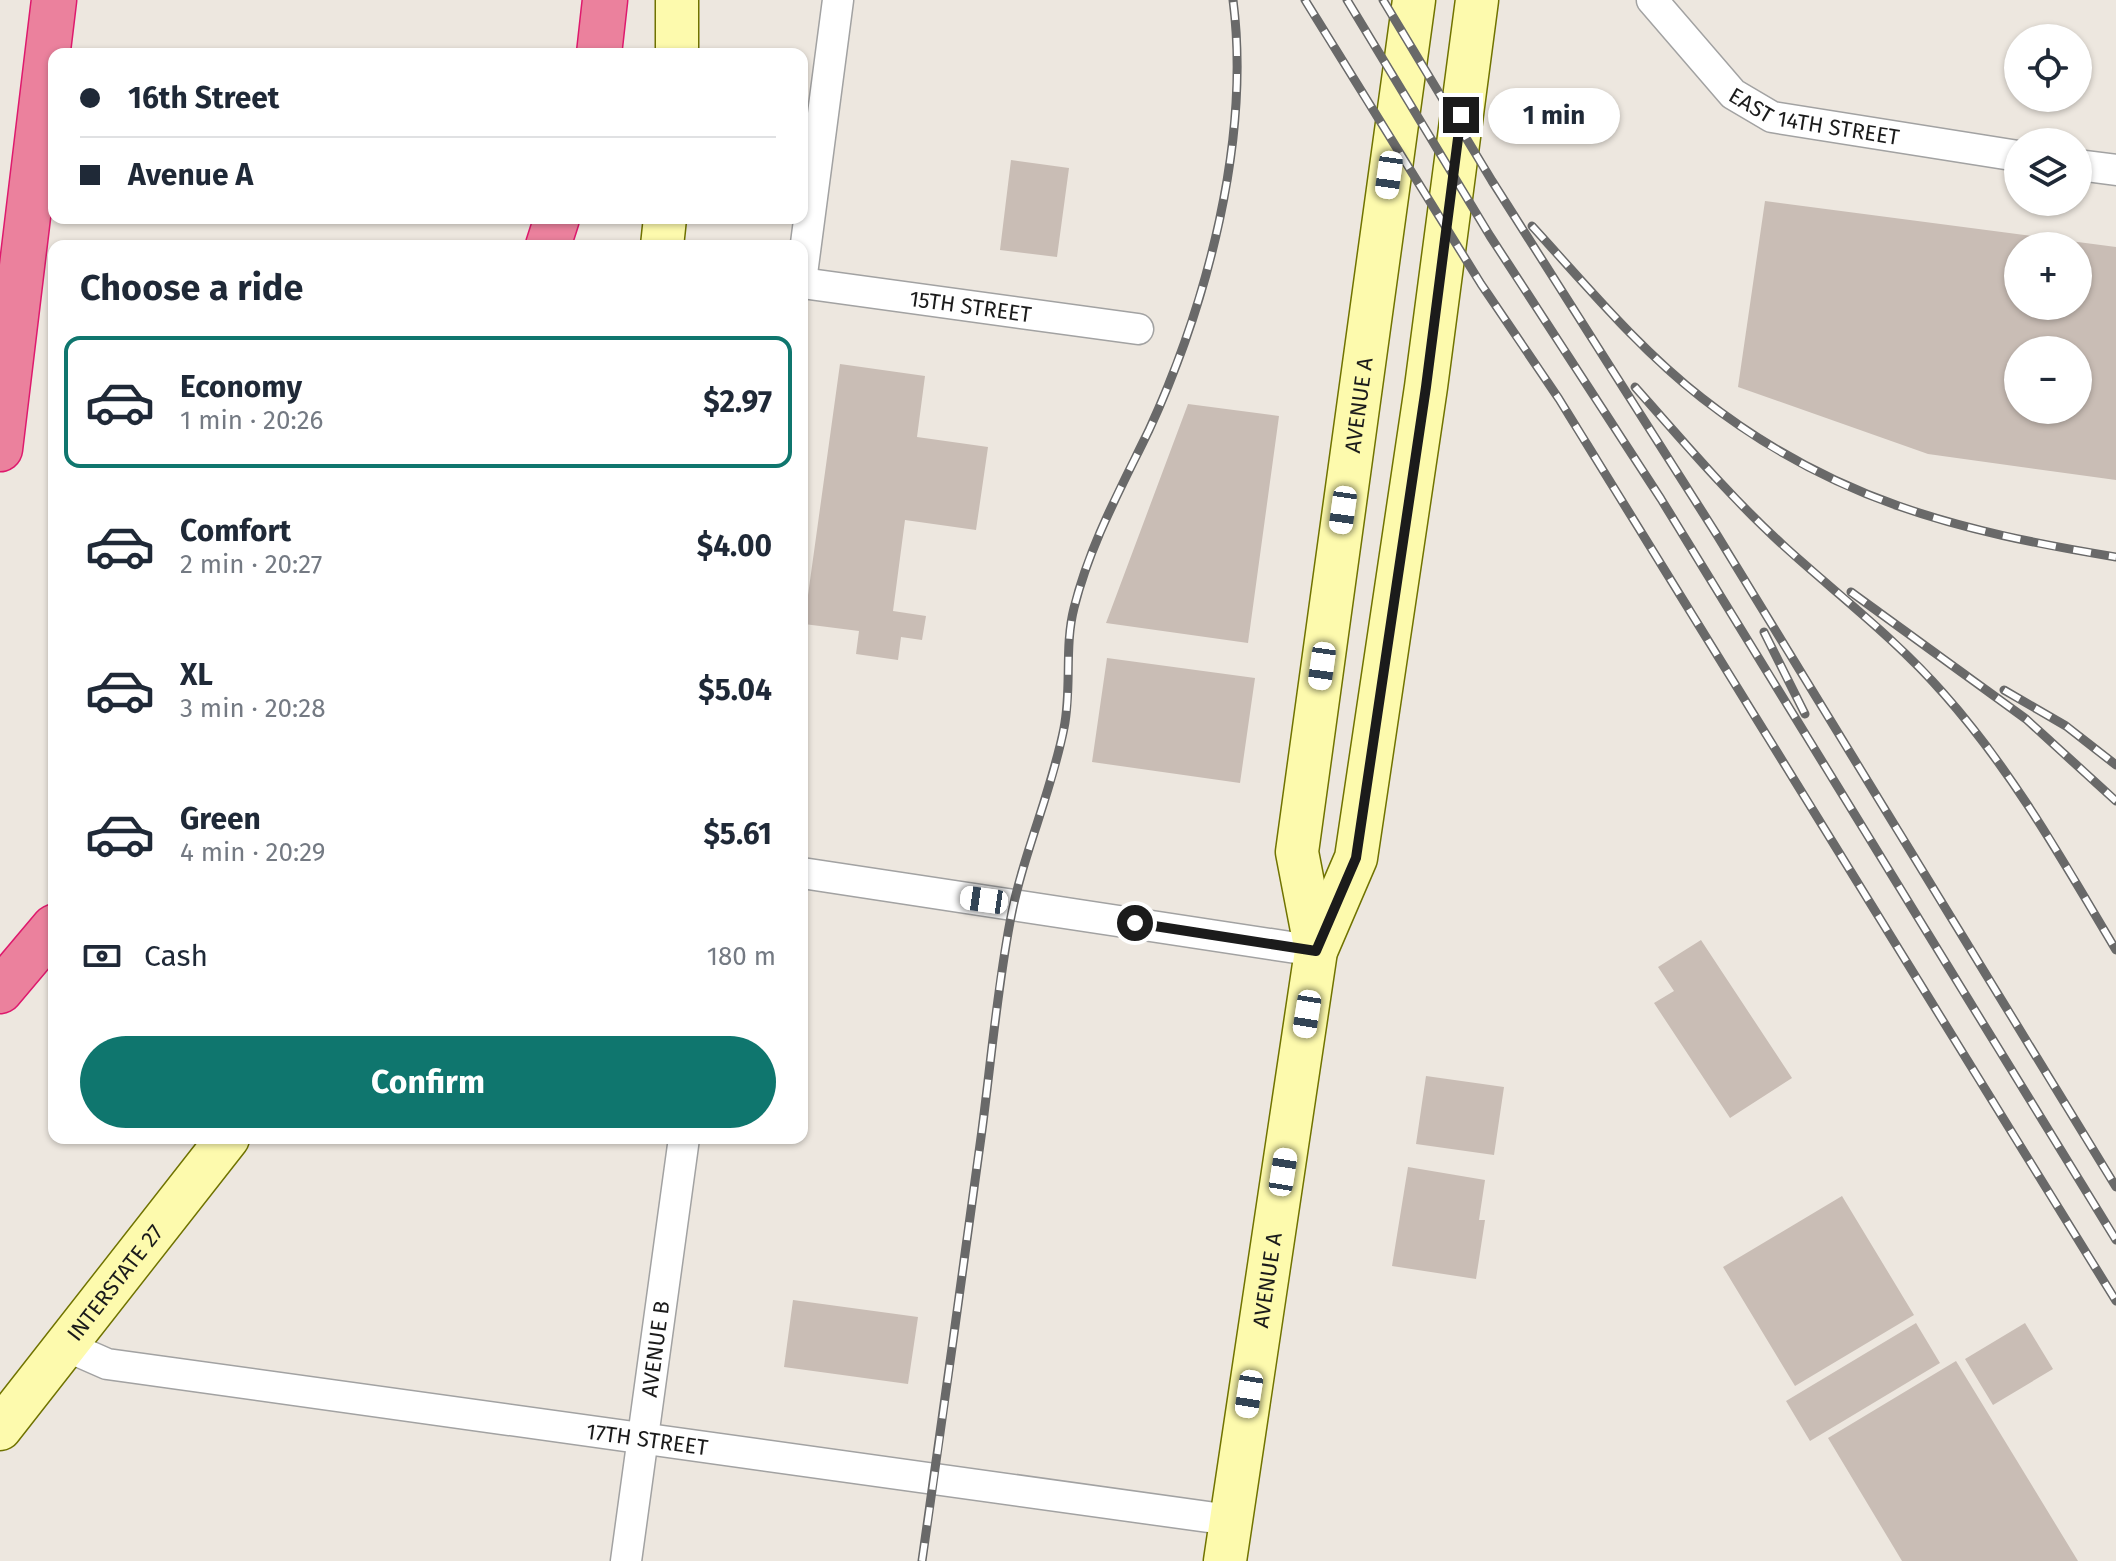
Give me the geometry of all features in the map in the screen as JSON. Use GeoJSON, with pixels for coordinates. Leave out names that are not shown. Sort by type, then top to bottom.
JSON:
{"type":"FeatureCollection","features":[{"type":"Feature","properties":{"kind":"highway"},"geometry":{"type":"LineString","coordinates":[[48,48],[54,0]]}},
{"type":"Feature","properties":{"kind":"highway"},"geometry":{"type":"LineString","coordinates":[[600,48],[605,0]]}},
{"type":"Feature","properties":{"kind":"highway"},"geometry":{"type":"LineString","coordinates":[[0,449],[48,50]]}},
{"type":"Feature","properties":{"kind":"highway"},"geometry":{"type":"LineString","coordinates":[[0,991],[48,934]]}},
{"type":"Feature","properties":{"kind":"main road"},"geometry":{"type":"LineString","coordinates":[[677,0],[677,48]]}},
{"type":"Feature","properties":{"kind":"main road","name":"AVENUE A"},"geometry":{"type":"LineString","coordinates":[[1316,951],[1297,852],[1414,0]]}},
{"type":"Feature","properties":{"kind":"main road","name":"AVENUE A"},"geometry":{"type":"LineString","coordinates":[[1225,1561],[1316,951],[1356,858],[1426,387],[1477,0]]}},
{"type":"Feature","properties":{"kind":"main road","name":"INTERSTATE 27"},"geometry":{"type":"LineString","coordinates":[[0,1429],[223,1144]]}},
{"type":"Feature","properties":{"kind":"street"},"geometry":{"type":"LineString","coordinates":[[806,240],[838,0]]}},
{"type":"Feature","properties":{"kind":"street","name":"EAST 14TH STREET"},"geometry":{"type":"LineString","coordinates":[[1652,0],[1733,94],[1772,117],[2004,154]]}},
{"type":"Feature","properties":{"kind":"street"},"geometry":{"type":"LineString","coordinates":[[2092,167],[2116,170]]}},
{"type":"Feature","properties":{"kind":"street","name":"15TH STREET"},"geometry":{"type":"LineString","coordinates":[[808,284],[1138,329]]}},
{"type":"Feature","properties":{"kind":"street"},"geometry":{"type":"LineString","coordinates":[[808,874],[1316,951]]}},
{"type":"Feature","properties":{"kind":"street","name":"AVENUE B"},"geometry":{"type":"LineString","coordinates":[[626,1561],[683,1144]]}},
{"type":"Feature","properties":{"kind":"street","name":"17TH STREET"},"geometry":{"type":"LineString","coordinates":[[66,1346],[107,1364],[642,1441],[1230,1520]]}},
{"type":"Feature","properties":{"kind":"building"},"geometry":{"type":"Polygon","coordinates":[[[1011,160],[1069,168],[1057,257],[1000,250],[1011,160]]]}},
{"type":"Feature","properties":{"kind":"building"},"geometry":{"type":"Polygon","coordinates":[[[1765,201],[2004,232],[2004,320],[2092,320],[2092,244],[2116,247],[2116,480],[1928,454],[1738,387],[1765,201]]]}},
{"type":"Feature","properties":{"kind":"building"},"geometry":{"type":"Polygon","coordinates":[[[840,364],[925,376],[917,437],[988,447],[976,530],[905,520],[893,611],[926,616],[922,640],[901,637],[898,660],[856,654],[859,631],[808,625],[808,595],[840,364]]]}},
{"type":"Feature","properties":{"kind":"building"},"geometry":{"type":"Polygon","coordinates":[[[1188,404],[1279,416],[1248,643],[1106,623],[1188,404]]]}},
{"type":"Feature","properties":{"kind":"building"},"geometry":{"type":"Polygon","coordinates":[[[1107,658],[1255,678],[1240,783],[1092,762],[1107,658]]]}},
{"type":"Feature","properties":{"kind":"building"},"geometry":{"type":"Polygon","coordinates":[[[1701,940],[1792,1078],[1730,1118],[1654,1003],[1674,991],[1658,967],[1701,940]]]}},
{"type":"Feature","properties":{"kind":"building"},"geometry":{"type":"Polygon","coordinates":[[[1426,1076],[1504,1087],[1494,1155],[1416,1144],[1426,1076]]]}},
{"type":"Feature","properties":{"kind":"building"},"geometry":{"type":"Polygon","coordinates":[[[1408,1167],[1485,1180],[1479,1220],[1485,1220],[1476,1279],[1392,1266],[1408,1167]]]}},
{"type":"Feature","properties":{"kind":"building"},"geometry":{"type":"Polygon","coordinates":[[[1842,1196],[1914,1315],[1795,1386],[1723,1267],[1842,1196]]]}},
{"type":"Feature","properties":{"kind":"building"},"geometry":{"type":"Polygon","coordinates":[[[793,1300],[918,1317],[908,1384],[784,1367],[793,1300]]]}},
{"type":"Feature","properties":{"kind":"building"},"geometry":{"type":"Polygon","coordinates":[[[1916,1323],[1940,1363],[1810,1441],[1786,1401],[1916,1323]]]}},
{"type":"Feature","properties":{"kind":"building"},"geometry":{"type":"Polygon","coordinates":[[[2025,1323],[2053,1369],[1993,1405],[1965,1359],[2025,1323]]]}},
{"type":"Feature","properties":{"kind":"building"},"geometry":{"type":"Polygon","coordinates":[[[1956,1361],[2078,1561],[1902,1561],[1828,1438],[1956,1361]]]}},
{"type":"Feature","properties":{"kind":"railway"},"geometry":{"type":"LineString","coordinates":[[922,1561],[1010,922],[1064,728],[1071,623],[1081,584],[1107,517],[1170,381],[1206,275],[1220,220],[1236,108],[1237,53],[1233,0]]}},
{"type":"Feature","properties":{"kind":"railway"},"geometry":{"type":"LineString","coordinates":[[1305,0],[1481,284],[1559,399],[2116,1301]]}},
{"type":"Feature","properties":{"kind":"railway"},"geometry":{"type":"LineString","coordinates":[[1347,0],[1490,236],[1661,499],[2116,1240]]}},
{"type":"Feature","properties":{"kind":"railway"},"geometry":{"type":"LineString","coordinates":[[1383,0],[1492,181],[1717,535],[2116,1187]]}},
{"type":"Feature","properties":{"kind":"railway"},"geometry":{"type":"LineString","coordinates":[[1532,226],[1656,359],[1702,398],[1799,462],[1898,506],[1950,522],[2003,536],[2116,557]]}},
{"type":"Feature","properties":{"kind":"railway"},"geometry":{"type":"LineString","coordinates":[[1635,387],[1745,508],[1887,636],[1944,694],[2015,786],[2116,950]]}},
{"type":"Feature","properties":{"kind":"railway"},"geometry":{"type":"LineString","coordinates":[[1851,592],[2026,719],[2116,801]]}},
{"type":"Feature","properties":{"kind":"railway"},"geometry":{"type":"LineString","coordinates":[[1764,632],[1805,714]]}},
{"type":"Feature","properties":{"kind":"railway"},"geometry":{"type":"LineString","coordinates":[[2004,690],[2066,726],[2116,765]]}},
{"type":"Feature","properties":{"kind":"route"},"geometry":{"type":"LineString","coordinates":[[1135,923],[1316,951],[1356,858],[1426,387],[1461,115]]}}]}
